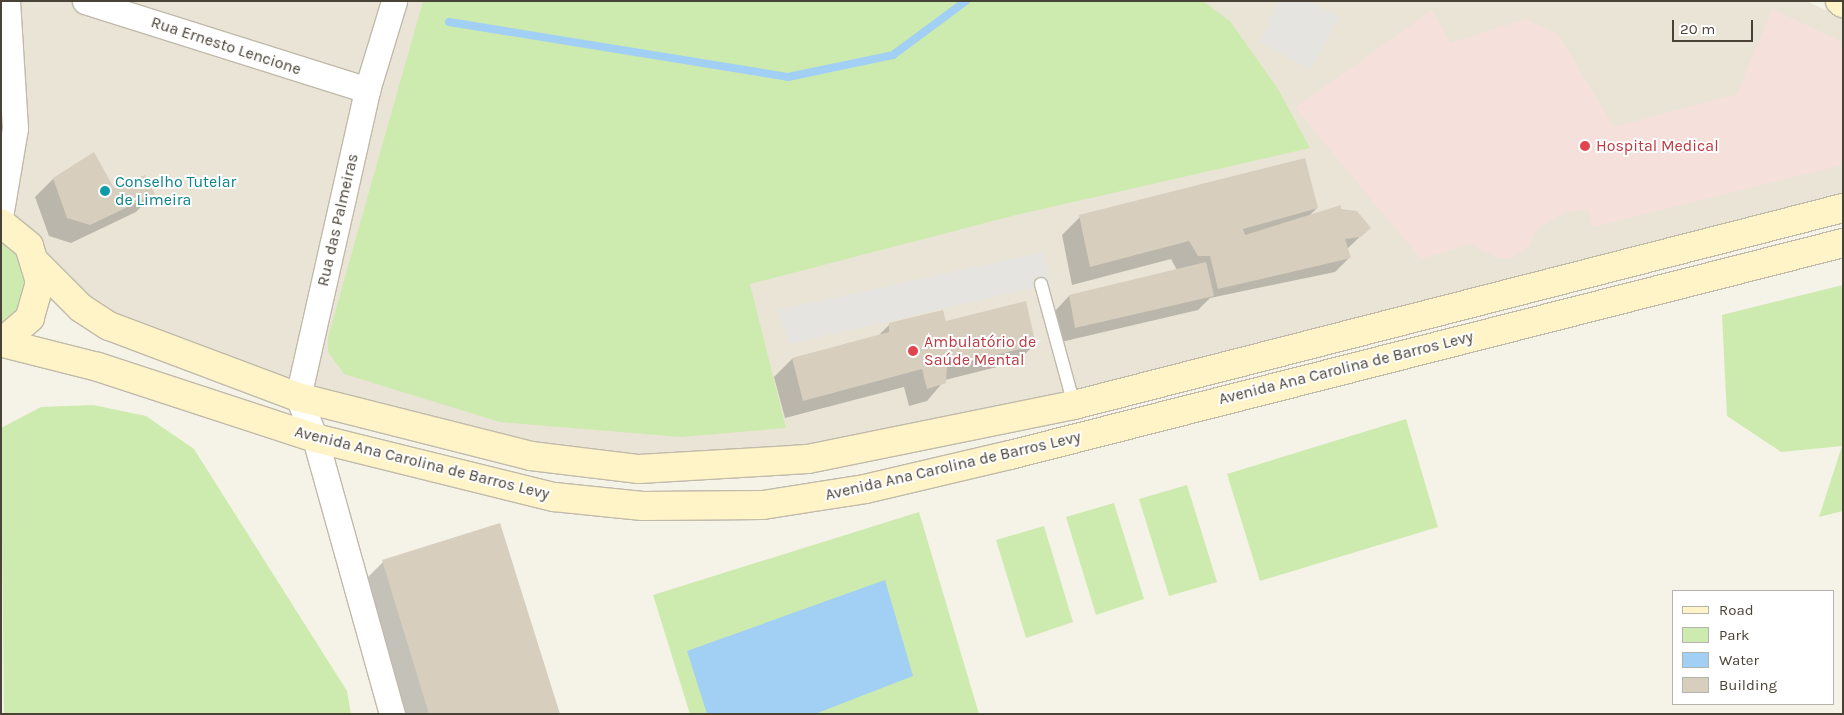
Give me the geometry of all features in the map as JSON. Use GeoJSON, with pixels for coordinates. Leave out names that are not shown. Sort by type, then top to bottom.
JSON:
{"type":"FeatureCollection","features":[{"type":"Feature","properties":{"kind":"street"},"geometry":{"type":"LineString","coordinates":[[1,210],[15,128],[7,1]]}},
{"type":"Feature","properties":{"kind":"street","name":"Rua Ernesto Lencione"},"geometry":{"type":"LineString","coordinates":[[85,1],[367,90]]}},
{"type":"Feature","properties":{"kind":"street","name":"Rua das Palmeiras"},"geometry":{"type":"LineString","coordinates":[[298,397],[367,90],[394,1]]}},
{"type":"Feature","properties":{"kind":"street","name":"Avenida Ana Carolina de Barros Levy"},"geometry":{"type":"LineString","coordinates":[[37,264],[81,308],[137,337],[298,397],[531,456],[639,469],[808,459],[1074,405],[1843,208]]}},
{"type":"Feature","properties":{"kind":"street"},"geometry":{"type":"LineString","coordinates":[[1,223],[29,246],[37,264],[38,301],[30,318],[2,343]]}},
{"type":"Feature","properties":{"kind":"street","name":"Avenida Ana Carolina de Barros Levy"},"geometry":{"type":"LineString","coordinates":[[2,343],[123,376],[315,438],[554,497],[643,506],[763,505],[865,489],[1010,455],[1843,243]]}},
{"type":"Feature","properties":{"kind":"street"},"geometry":{"type":"LineString","coordinates":[[123,376],[137,337]]}},
{"type":"Feature","properties":{"kind":"street"},"geometry":{"type":"LineString","coordinates":[[298,397],[315,438],[392,714]]}},
{"type":"Feature","properties":{"kind":"lane"},"geometry":{"type":"LineString","coordinates":[[1041,284],[1074,405]]}},
{"type":"Feature","properties":{"kind":"shaded area"},"geometry":{"type":"Polygon","coordinates":[[[1,1],[1806,1],[1843,18],[1843,213],[1033,399],[737,479],[276,403],[52,301],[1,329],[1,1]]]}},
{"type":"Feature","properties":{"kind":"shaded area"},"geometry":{"type":"Polygon","coordinates":[[[1279,1],[1310,1],[1339,17],[1310,70],[1260,42],[1279,1]]]}},
{"type":"Feature","properties":{"kind":"shaded area","name":"Hospital Medical"},"geometry":{"type":"Polygon","coordinates":[[[1772,9],[1843,42],[1843,165],[1593,227],[1588,210],[1567,212],[1537,228],[1530,246],[1512,258],[1496,257],[1470,244],[1421,259],[1295,108],[1432,10],[1451,43],[1525,19],[1558,34],[1614,127],[1737,94],[1772,9]]]}},
{"type":"Feature","properties":{"kind":"shaded area"},"geometry":{"type":"Polygon","coordinates":[[[1043,252],[1051,284],[789,344],[778,310],[1043,252]]]}},
{"type":"Feature","properties":{"kind":"green space"},"geometry":{"type":"Polygon","coordinates":[[[423,1],[1203,1],[1230,21],[1278,89],[1310,148],[1016,215],[750,284],[786,428],[681,437],[500,422],[344,374],[328,352],[328,337],[423,1]]]}},
{"type":"Feature","properties":{"kind":"green space"},"geometry":{"type":"Polygon","coordinates":[[[1,238],[21,259],[27,274],[24,304],[1,330],[1,238]]]}},
{"type":"Feature","properties":{"kind":"green space"},"geometry":{"type":"Polygon","coordinates":[[[1843,285],[1843,511],[1819,517],[1842,446],[1781,452],[1727,416],[1722,315],[1843,285]]]}},
{"type":"Feature","properties":{"kind":"green space"},"geometry":{"type":"Polygon","coordinates":[[[93,405],[146,416],[194,449],[347,691],[351,714],[4,714],[1,428],[41,407],[93,405]]]}},
{"type":"Feature","properties":{"kind":"green space"},"geometry":{"type":"Polygon","coordinates":[[[1406,419],[1438,527],[1260,581],[1227,474],[1406,419]]]}},
{"type":"Feature","properties":{"kind":"green space"},"geometry":{"type":"Polygon","coordinates":[[[1187,485],[1217,582],[1169,596],[1139,499],[1187,485]]]}},
{"type":"Feature","properties":{"kind":"green space"},"geometry":{"type":"Polygon","coordinates":[[[1114,503],[1144,599],[1096,615],[1066,517],[1114,503]]]}},
{"type":"Feature","properties":{"kind":"green space"},"geometry":{"type":"Polygon","coordinates":[[[919,512],[979,714],[690,714],[653,595],[919,512]]]}},
{"type":"Feature","properties":{"kind":"green space"},"geometry":{"type":"Polygon","coordinates":[[[1044,526],[1073,622],[1026,638],[996,540],[1044,526]]]}},
{"type":"Feature","properties":{"kind":"water"},"geometry":{"type":"Polygon","coordinates":[[[885,580],[913,676],[815,714],[707,714],[687,651],[885,580]]]}},
{"type":"Feature","properties":{"kind":"building","name":"Conselho Tutelar de Limeira"},"geometry":{"type":"Polygon","coordinates":[[[94,152],[114,188],[145,175],[155,194],[90,225],[67,218],[53,178],[94,152]]]}},
{"type":"Feature","properties":{"kind":"building"},"geometry":{"type":"Polygon","coordinates":[[[1305,158],[1318,208],[1243,229],[1245,235],[1341,205],[1341,209],[1357,211],[1371,228],[1361,237],[1345,239],[1351,258],[1218,289],[1210,256],[1198,256],[1189,241],[1090,267],[1079,215],[1305,158]]]}},
{"type":"Feature","properties":{"kind":"building"},"geometry":{"type":"Polygon","coordinates":[[[1206,262],[1214,296],[1075,328],[1069,295],[1206,262]]]}},
{"type":"Feature","properties":{"kind":"building","name":"Ambulatório de Saúde Mental"},"geometry":{"type":"Polygon","coordinates":[[[1026,301],[1036,345],[947,367],[946,383],[927,389],[922,369],[803,401],[792,358],[889,332],[889,323],[943,310],[946,321],[1026,301]]]}},
{"type":"Feature","properties":{"kind":"building"},"geometry":{"type":"Polygon","coordinates":[[[500,523],[560,714],[429,714],[382,560],[500,523]]]}},
{"type":"Feature","properties":{"kind":"waterway"},"geometry":{"type":"LineString","coordinates":[[449,22],[788,77],[893,55],[966,1]]}},
{"type":"Feature","properties":{"kind":"place","name":"Hospital Medical"},"geometry":{"type":"Point","coordinates":[1585,146]}},
{"type":"Feature","properties":{"kind":"place","name":"Conselho Tutelar de Limeira"},"geometry":{"type":"Point","coordinates":[105,191]}},
{"type":"Feature","properties":{"kind":"place","name":"Ambulatório de Saúde Mental"},"geometry":{"type":"Point","coordinates":[913,351]}}]}
